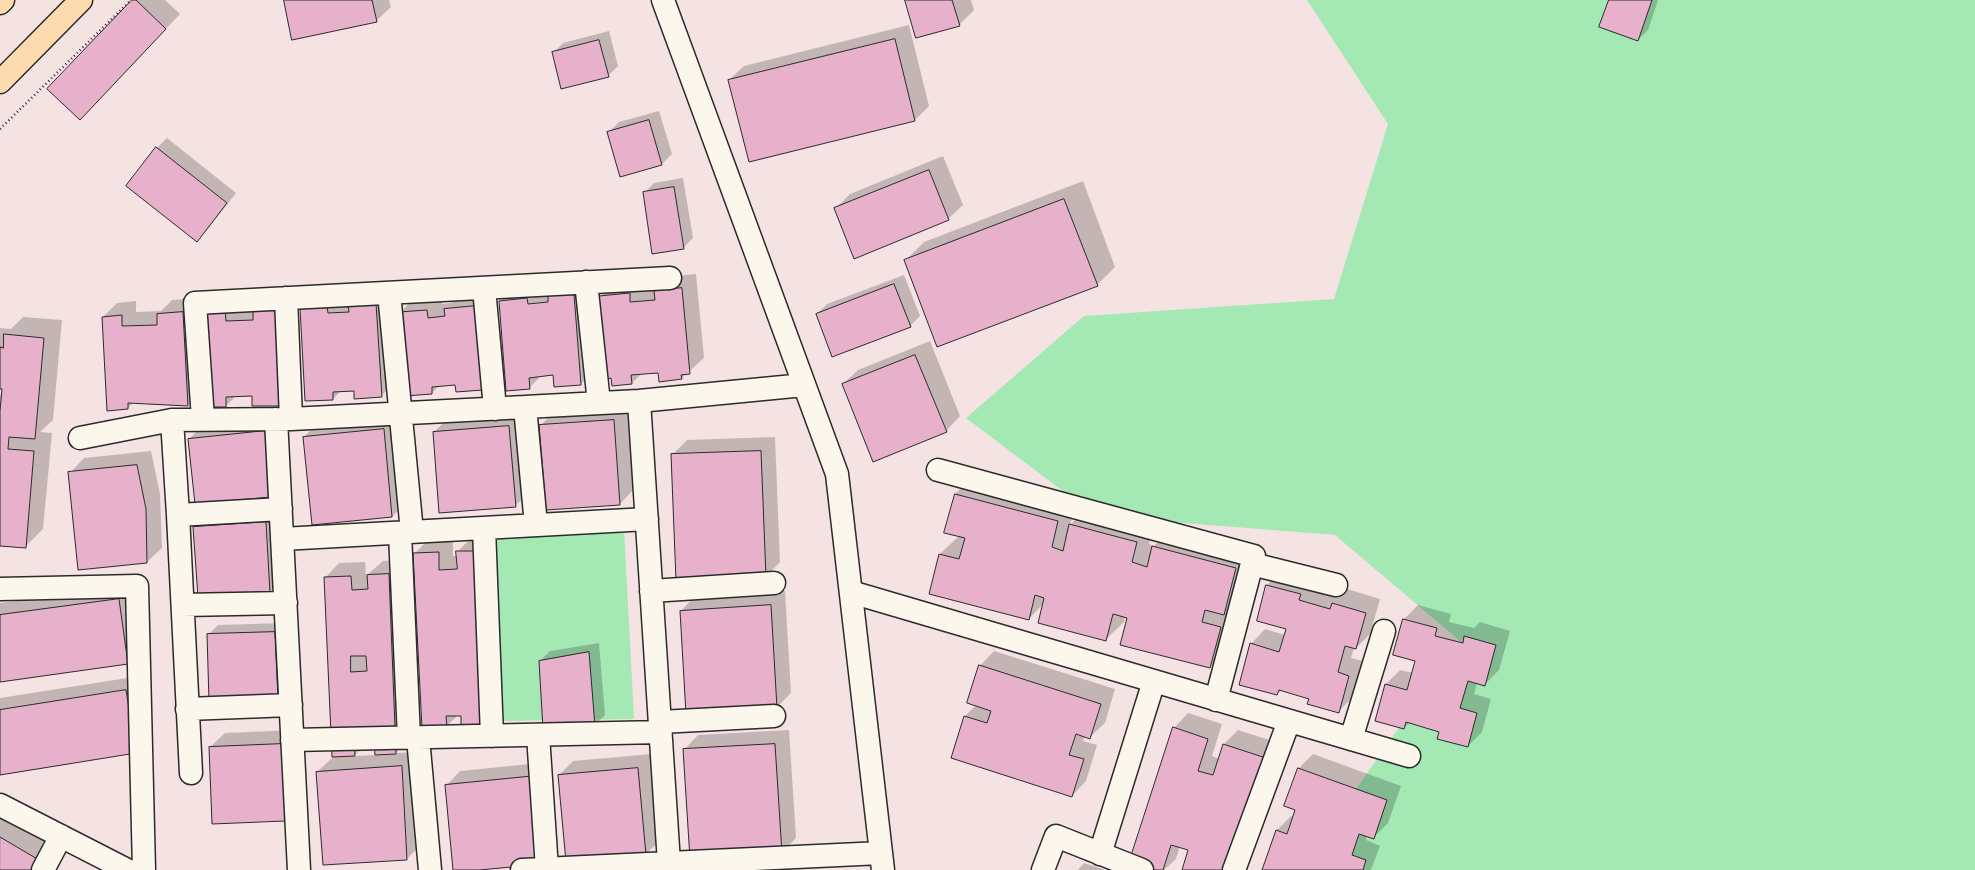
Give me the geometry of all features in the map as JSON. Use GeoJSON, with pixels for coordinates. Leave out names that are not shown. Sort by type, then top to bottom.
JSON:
{"type":"FeatureCollection","features":[{"type":"Feature","properties":{"kind":"main road"},"geometry":{"type":"LineString","coordinates":[[0,82],[81,0]]}},
{"type":"Feature","properties":{"kind":"street"},"geometry":{"type":"LineString","coordinates":[[522,870],[670,863],[882,861],[837,474],[663,0]]}},
{"type":"Feature","properties":{"kind":"street"},"geometry":{"type":"LineString","coordinates":[[202,420],[196,303],[670,278]]}},
{"type":"Feature","properties":{"kind":"street"},"geometry":{"type":"LineString","coordinates":[[586,282],[599,403]]}},
{"type":"Feature","properties":{"kind":"street"},"geometry":{"type":"LineString","coordinates":[[484,288],[496,409]]}},
{"type":"Feature","properties":{"kind":"street"},"geometry":{"type":"LineString","coordinates":[[389,293],[400,413],[414,738],[430,870]]}},
{"type":"Feature","properties":{"kind":"street"},"geometry":{"type":"LineString","coordinates":[[286,298],[281,509],[299,870]]}},
{"type":"Feature","properties":{"kind":"street"},"geometry":{"type":"LineString","coordinates":[[80,438],[172,420],[284,419],[525,408],[639,401],[804,385]]}},
{"type":"Feature","properties":{"kind":"street"},"geometry":{"type":"LineString","coordinates":[[639,401],[670,863]]}},
{"type":"Feature","properties":{"kind":"street"},"geometry":{"type":"LineString","coordinates":[[525,408],[536,525]]}},
{"type":"Feature","properties":{"kind":"street"},"geometry":{"type":"LineString","coordinates":[[172,420],[191,773]]}},
{"type":"Feature","properties":{"kind":"street"},"geometry":{"type":"LineString","coordinates":[[938,470],[1254,556],[1216,700]]}},
{"type":"Feature","properties":{"kind":"street"},"geometry":{"type":"LineString","coordinates":[[178,515],[281,509]]}},
{"type":"Feature","properties":{"kind":"street"},"geometry":{"type":"LineString","coordinates":[[282,538],[647,519]]}},
{"type":"Feature","properties":{"kind":"street"},"geometry":{"type":"LineString","coordinates":[[484,528],[492,736]]}},
{"type":"Feature","properties":{"kind":"street"},"geometry":{"type":"LineString","coordinates":[[1252,564],[1336,585]]}},
{"type":"Feature","properties":{"kind":"street"},"geometry":{"type":"LineString","coordinates":[[651,591],[774,583]]}},
{"type":"Feature","properties":{"kind":"street"},"geometry":{"type":"LineString","coordinates":[[0,589],[137,586],[144,870]]}},
{"type":"Feature","properties":{"kind":"street"},"geometry":{"type":"LineString","coordinates":[[851,592],[1408,756]]}},
{"type":"Feature","properties":{"kind":"street"},"geometry":{"type":"LineString","coordinates":[[183,605],[286,603]]}},
{"type":"Feature","properties":{"kind":"street"},"geometry":{"type":"LineString","coordinates":[[1351,739],[1384,631]]}},
{"type":"Feature","properties":{"kind":"street"},"geometry":{"type":"LineString","coordinates":[[1100,854],[1154,681]]}},
{"type":"Feature","properties":{"kind":"street"},"geometry":{"type":"LineString","coordinates":[[188,709],[291,705]]}},
{"type":"Feature","properties":{"kind":"street"},"geometry":{"type":"LineString","coordinates":[[292,740],[538,735],[660,727],[774,716]]}},
{"type":"Feature","properties":{"kind":"street"},"geometry":{"type":"LineString","coordinates":[[1234,870],[1289,721]]}},
{"type":"Feature","properties":{"kind":"street"},"geometry":{"type":"LineString","coordinates":[[538,735],[547,869]]}},
{"type":"Feature","properties":{"kind":"street"},"geometry":{"type":"LineString","coordinates":[[0,805],[127,870]]}},
{"type":"Feature","properties":{"kind":"street"},"geometry":{"type":"LineString","coordinates":[[44,870],[61,836]]}},
{"type":"Feature","properties":{"kind":"street"},"geometry":{"type":"LineString","coordinates":[[1043,870],[1056,836],[1142,870]]}},
{"type":"Feature","properties":{"kind":"path"},"geometry":{"type":"LineString","coordinates":[[0,130],[131,0]]}},
{"type":"Feature","properties":{"kind":"green space"},"geometry":{"type":"Polygon","coordinates":[[[1307,0],[1975,0],[1975,870],[1299,870],[1460,641],[1335,535],[1096,516],[966,418],[1084,316],[1334,299],[1388,124],[1307,0]]]}},
{"type":"Feature","properties":{"kind":"green space"},"geometry":{"type":"Polygon","coordinates":[[[624,529],[634,719],[501,721],[494,538],[624,529]]]}},
{"type":"Feature","properties":{"kind":"building"},"geometry":{"type":"Polygon","coordinates":[[[132,0],[136,0],[166,29],[80,120],[47,89],[132,0]]]}},
{"type":"Feature","properties":{"kind":"building"},"geometry":{"type":"Polygon","coordinates":[[[284,0],[372,0],[377,22],[292,40],[284,0]]]}},
{"type":"Feature","properties":{"kind":"building"},"geometry":{"type":"Polygon","coordinates":[[[905,0],[952,0],[960,26],[916,38],[905,0]]]}},
{"type":"Feature","properties":{"kind":"building"},"geometry":{"type":"Polygon","coordinates":[[[1609,0],[1652,0],[1638,41],[1599,27],[1609,0]]]}},
{"type":"Feature","properties":{"kind":"building"},"geometry":{"type":"Polygon","coordinates":[[[895,39],[915,121],[749,162],[728,80],[895,39]]]}},
{"type":"Feature","properties":{"kind":"building"},"geometry":{"type":"Polygon","coordinates":[[[599,40],[609,77],[561,89],[552,52],[599,40]]]}},
{"type":"Feature","properties":{"kind":"building"},"geometry":{"type":"Polygon","coordinates":[[[649,120],[662,165],[620,177],[607,132],[649,120]]]}},
{"type":"Feature","properties":{"kind":"building"},"geometry":{"type":"Polygon","coordinates":[[[156,147],[227,203],[197,242],[126,186],[156,147]]]}},
{"type":"Feature","properties":{"kind":"building"},"geometry":{"type":"Polygon","coordinates":[[[929,170],[949,220],[854,259],[834,208],[929,170]]]}},
{"type":"Feature","properties":{"kind":"building"},"geometry":{"type":"Polygon","coordinates":[[[674,187],[684,249],[652,254],[643,192],[674,187]]]}},
{"type":"Feature","properties":{"kind":"building"},"geometry":{"type":"Polygon","coordinates":[[[1064,199],[1098,286],[937,347],[904,260],[1064,199]]]}},
{"type":"Feature","properties":{"kind":"building"},"geometry":{"type":"Polygon","coordinates":[[[894,284],[911,327],[832,357],[816,314],[894,284]]]}},
{"type":"Feature","properties":{"kind":"building"},"geometry":{"type":"Polygon","coordinates":[[[682,288],[690,374],[681,375],[682,379],[659,382],[658,373],[631,375],[632,384],[612,386],[611,378],[607,379],[599,296],[630,293],[630,302],[655,300],[654,291],[682,288]]]}},
{"type":"Feature","properties":{"kind":"building"},"geometry":{"type":"Polygon","coordinates":[[[574,294],[581,385],[554,387],[553,375],[529,378],[530,389],[506,391],[499,301],[527,298],[528,304],[548,302],[548,296],[574,294]]]}},
{"type":"Feature","properties":{"kind":"building"},"geometry":{"type":"Polygon","coordinates":[[[376,303],[382,397],[354,399],[354,391],[333,392],[333,400],[305,401],[300,308],[327,306],[328,313],[349,312],[348,305],[376,303]]]}},
{"type":"Feature","properties":{"kind":"building"},"geometry":{"type":"Polygon","coordinates":[[[278,306],[281,406],[252,406],[252,396],[226,397],[226,407],[207,407],[205,308],[225,307],[226,321],[253,320],[253,307],[278,306]]]}},
{"type":"Feature","properties":{"kind":"building"},"geometry":{"type":"Polygon","coordinates":[[[476,306],[483,390],[456,392],[455,385],[432,387],[432,394],[405,396],[399,312],[427,310],[428,318],[445,316],[444,309],[476,306]]]}},
{"type":"Feature","properties":{"kind":"building"},"geometry":{"type":"Polygon","coordinates":[[[183,312],[188,406],[128,403],[128,409],[107,411],[102,317],[122,315],[122,326],[157,325],[157,314],[183,312]]]}},
{"type":"Feature","properties":{"kind":"building"},"geometry":{"type":"Polygon","coordinates":[[[4,334],[44,338],[35,439],[9,437],[8,449],[34,451],[26,548],[0,546],[0,411],[2,389],[0,389],[0,347],[3,348],[4,334]]]}},
{"type":"Feature","properties":{"kind":"building"},"geometry":{"type":"Polygon","coordinates":[[[915,355],[947,432],[873,462],[842,384],[915,355]]]}},
{"type":"Feature","properties":{"kind":"building"},"geometry":{"type":"Polygon","coordinates":[[[614,420],[620,505],[546,510],[539,425],[614,420]]]}},
{"type":"Feature","properties":{"kind":"building"},"geometry":{"type":"Polygon","coordinates":[[[509,426],[516,507],[439,513],[433,432],[509,426]]]}},
{"type":"Feature","properties":{"kind":"building"},"geometry":{"type":"Polygon","coordinates":[[[384,429],[392,517],[312,525],[303,437],[384,429]]]}},
{"type":"Feature","properties":{"kind":"building"},"geometry":{"type":"Polygon","coordinates":[[[265,431],[271,497],[195,504],[188,439],[265,431]]]}},
{"type":"Feature","properties":{"kind":"building"},"geometry":{"type":"Polygon","coordinates":[[[761,451],[766,577],[676,581],[671,454],[761,451]]]}},
{"type":"Feature","properties":{"kind":"building"},"geometry":{"type":"Polygon","coordinates":[[[137,465],[146,509],[147,563],[78,570],[68,472],[137,465]]]}},
{"type":"Feature","properties":{"kind":"building"},"geometry":{"type":"Polygon","coordinates":[[[955,494],[1058,521],[1052,547],[1063,551],[1069,524],[1137,542],[1132,562],[1147,567],[1152,546],[1236,568],[1224,615],[1205,610],[1202,622],[1221,627],[1210,668],[1120,645],[1127,618],[1113,614],[1106,641],[1038,623],[1044,598],[1035,595],[1029,620],[929,594],[939,554],[959,559],[965,538],[944,533],[955,494]]]}},
{"type":"Feature","properties":{"kind":"building"},"geometry":{"type":"Polygon","coordinates":[[[266,522],[270,593],[198,597],[193,527],[266,522]]]}},
{"type":"Feature","properties":{"kind":"building"},"geometry":{"type":"Polygon","coordinates":[[[456,551],[477,551],[485,726],[461,727],[461,716],[446,716],[447,727],[422,728],[413,553],[439,552],[439,570],[457,569],[456,551]]]}},
{"type":"Feature","properties":{"kind":"building"},"geometry":{"type":"Polygon","coordinates":[[[389,574],[396,754],[375,755],[374,740],[354,740],[355,756],[332,757],[324,577],[351,576],[352,590],[368,589],[367,575],[389,574]],[[351,656],[351,672],[367,671],[366,656],[351,656]]]}},
{"type":"Feature","properties":{"kind":"building"},"geometry":{"type":"Polygon","coordinates":[[[1266,585],[1301,594],[1299,600],[1330,609],[1332,603],[1366,613],[1356,649],[1345,646],[1338,672],[1349,676],[1339,713],[1307,704],[1309,699],[1279,690],[1277,695],[1239,685],[1250,643],[1279,652],[1286,629],[1257,621],[1266,585]]]}},
{"type":"Feature","properties":{"kind":"building"},"geometry":{"type":"Polygon","coordinates":[[[119,599],[128,664],[0,682],[0,615],[119,599]]]}},
{"type":"Feature","properties":{"kind":"building"},"geometry":{"type":"Polygon","coordinates":[[[771,605],[777,708],[686,714],[680,611],[771,605]]]}},
{"type":"Feature","properties":{"kind":"building"},"geometry":{"type":"Polygon","coordinates":[[[1403,619],[1437,628],[1435,636],[1463,643],[1464,636],[1496,645],[1485,686],[1468,681],[1460,708],[1477,713],[1468,747],[1437,739],[1439,732],[1406,722],[1404,729],[1375,721],[1385,684],[1407,690],[1415,661],[1393,655],[1403,619]]]}},
{"type":"Feature","properties":{"kind":"building"},"geometry":{"type":"Polygon","coordinates":[[[275,632],[278,699],[209,701],[207,634],[275,632]]]}},
{"type":"Feature","properties":{"kind":"building"},"geometry":{"type":"Polygon","coordinates":[[[589,652],[595,726],[543,729],[539,661],[589,652]]]}},
{"type":"Feature","properties":{"kind":"building"},"geometry":{"type":"Polygon","coordinates":[[[979,665],[1101,704],[1090,739],[1076,734],[1069,755],[1084,759],[1072,797],[951,758],[964,716],[987,723],[991,711],[967,703],[979,665]]]}},
{"type":"Feature","properties":{"kind":"building"},"geometry":{"type":"Polygon","coordinates":[[[126,690],[136,753],[0,775],[0,710],[126,690]]]}},
{"type":"Feature","properties":{"kind":"building"},"geometry":{"type":"Polygon","coordinates":[[[1173,727],[1208,739],[1198,771],[1213,775],[1223,744],[1269,759],[1232,870],[1182,870],[1188,850],[1171,845],[1163,870],[1148,870],[1129,863],[1173,727]]]}},
{"type":"Feature","properties":{"kind":"building"},"geometry":{"type":"Polygon","coordinates":[[[282,744],[285,821],[212,824],[209,747],[282,744]]]}},
{"type":"Feature","properties":{"kind":"building"},"geometry":{"type":"Polygon","coordinates":[[[775,744],[782,853],[690,859],[683,749],[775,744]]]}},
{"type":"Feature","properties":{"kind":"building"},"geometry":{"type":"Polygon","coordinates":[[[402,766],[407,860],[323,865],[316,772],[402,766]]]}},
{"type":"Feature","properties":{"kind":"building"},"geometry":{"type":"Polygon","coordinates":[[[638,768],[646,855],[566,862],[558,775],[638,768]]]}},
{"type":"Feature","properties":{"kind":"building"},"geometry":{"type":"Polygon","coordinates":[[[1298,768],[1387,800],[1374,839],[1359,834],[1352,855],[1366,860],[1363,870],[1262,870],[1276,830],[1287,834],[1295,810],[1284,806],[1298,768]]]}},
{"type":"Feature","properties":{"kind":"building"},"geometry":{"type":"Polygon","coordinates":[[[536,776],[544,864],[479,870],[453,870],[445,785],[536,776]]]}},
{"type":"Feature","properties":{"kind":"building"},"geometry":{"type":"Polygon","coordinates":[[[0,837],[44,863],[40,870],[0,870],[0,837]]]}}]}
